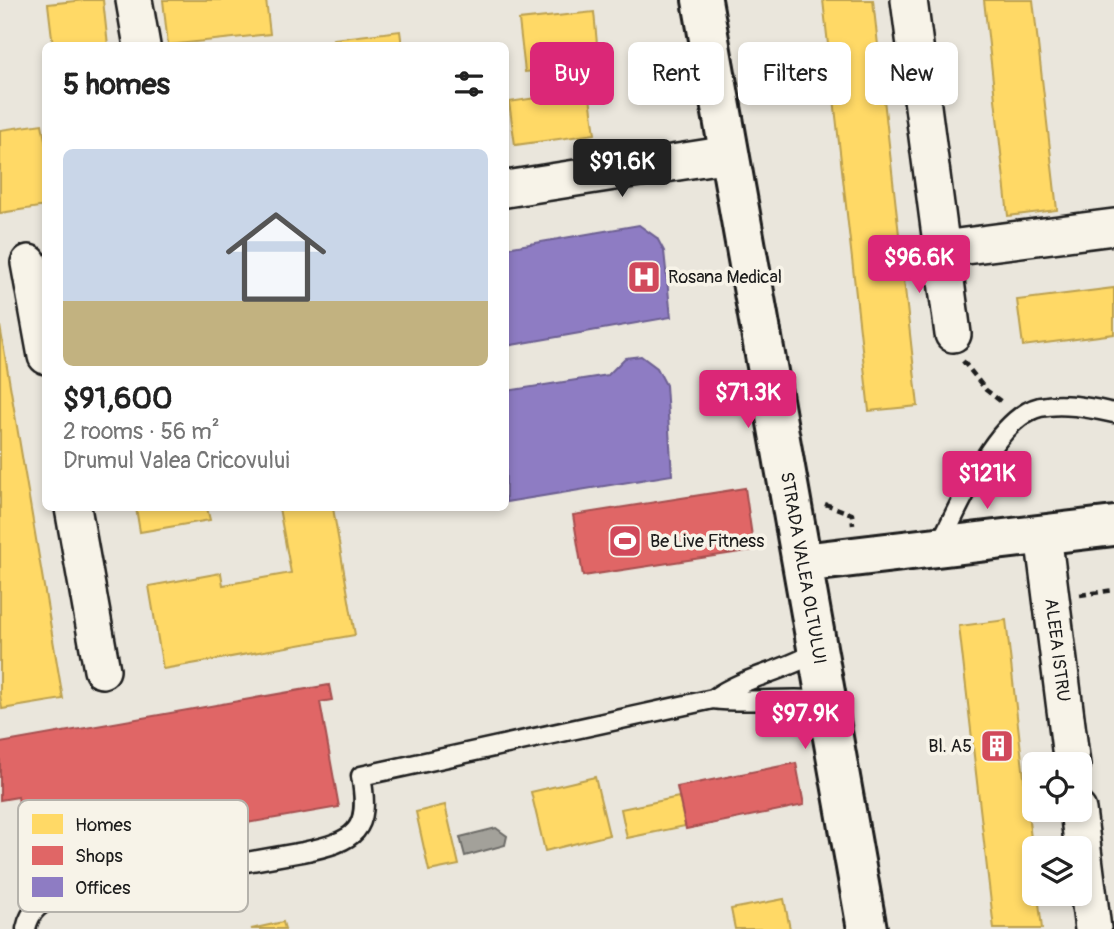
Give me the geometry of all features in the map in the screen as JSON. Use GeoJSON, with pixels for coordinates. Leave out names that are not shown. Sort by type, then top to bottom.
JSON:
{"type":"FeatureCollection","features":[{"type":"Feature","properties":{"kind":"main road","name":"STRADA VALEA OLTULUI"},"geometry":{"type":"LineString","coordinates":[[702,0],[867,929]]}},
{"type":"Feature","properties":{"kind":"main road"},"geometry":{"type":"LineString","coordinates":[[802,563],[1114,526]]}},
{"type":"Feature","properties":{"kind":"street"},"geometry":{"type":"LineString","coordinates":[[134,0],[141,42]]}},
{"type":"Feature","properties":{"kind":"street"},"geometry":{"type":"LineString","coordinates":[[909,0],[953,334]]}},
{"type":"Feature","properties":{"kind":"street"},"geometry":{"type":"LineString","coordinates":[[509,189],[729,154]]}},
{"type":"Feature","properties":{"kind":"street"},"geometry":{"type":"LineString","coordinates":[[942,249],[1114,227]]}},
{"type":"Feature","properties":{"kind":"street"},"geometry":{"type":"LineString","coordinates":[[25,263],[42,338]]}},
{"type":"Feature","properties":{"kind":"street"},"geometry":{"type":"LineString","coordinates":[[74,511],[102,670]]}},
{"type":"Feature","properties":{"kind":"street","name":"ALEEA ISTRU"},"geometry":{"type":"LineString","coordinates":[[1043,534],[1070,752]]}},
{"type":"Feature","properties":{"kind":"street"},"geometry":{"type":"LineString","coordinates":[[1080,822],[1093,929]]}},
{"type":"Feature","properties":{"kind":"lane"},"geometry":{"type":"LineString","coordinates":[[938,547],[1003,431],[1020,416],[1037,408],[1056,405],[1114,413]]}},
{"type":"Feature","properties":{"kind":"lane"},"geometry":{"type":"LineString","coordinates":[[713,699],[730,686],[798,663],[818,651]]}},
{"type":"Feature","properties":{"kind":"lane"},"geometry":{"type":"LineString","coordinates":[[248,862],[340,842],[363,822],[366,805],[361,776],[713,699],[744,703],[805,698],[827,701]]}},
{"type":"Feature","properties":{"kind":"lane"},"geometry":{"type":"LineString","coordinates":[[26,929],[32,912]]}},
{"type":"Feature","properties":{"kind":"path"},"geometry":{"type":"LineString","coordinates":[[953,334],[957,351],[976,379],[1020,416]]}},
{"type":"Feature","properties":{"kind":"shaded area"},"geometry":{"type":"Polygon","coordinates":[[[496,828],[507,836],[505,845],[465,856],[460,837],[496,828]]]}},
{"type":"Feature","properties":{"kind":"building: Homes"},"geometry":{"type":"Polygon","coordinates":[[[103,0],[108,42],[53,42],[48,4],[103,0]]]}},
{"type":"Feature","properties":{"kind":"building: Homes"},"geometry":{"type":"Polygon","coordinates":[[[163,0],[266,0],[270,34],[196,42],[168,42],[163,0]]]}},
{"type":"Feature","properties":{"kind":"building: Homes"},"geometry":{"type":"Polygon","coordinates":[[[823,0],[873,0],[878,42],[865,42],[865,105],[885,105],[918,406],[869,411],[835,105],[851,105],[851,42],[828,42],[823,0]]]}},
{"type":"Feature","properties":{"kind":"building: Homes"},"geometry":{"type":"Polygon","coordinates":[[[984,0],[1033,0],[1057,210],[1008,216],[984,0]]]}},
{"type":"Feature","properties":{"kind":"building: Homes"},"geometry":{"type":"Polygon","coordinates":[[[594,12],[597,42],[530,42],[530,72],[525,72],[519,20],[594,12]]]}},
{"type":"Feature","properties":{"kind":"building: Homes"},"geometry":{"type":"Polygon","coordinates":[[[400,31],[401,42],[333,42],[333,39],[400,31]]]}},
{"type":"Feature","properties":{"kind":"building: Homes"},"geometry":{"type":"Polygon","coordinates":[[[530,99],[530,105],[591,105],[595,134],[515,145],[509,102],[530,99]]]}},
{"type":"Feature","properties":{"kind":"building: Homes"},"geometry":{"type":"Polygon","coordinates":[[[42,124],[42,207],[0,213],[0,130],[42,124]]]}},
{"type":"Feature","properties":{"kind":"building: Homes"},"geometry":{"type":"Polygon","coordinates":[[[1114,288],[1114,334],[1023,346],[1017,300],[1114,288]]]}},
{"type":"Feature","properties":{"kind":"building: Homes"},"geometry":{"type":"Polygon","coordinates":[[[0,326],[63,699],[2,709],[0,695],[0,326]]]}},
{"type":"Feature","properties":{"kind":"building: Homes"},"geometry":{"type":"Polygon","coordinates":[[[136,511],[208,511],[210,520],[140,532],[136,511]]]}},
{"type":"Feature","properties":{"kind":"building: Homes"},"geometry":{"type":"Polygon","coordinates":[[[280,511],[334,511],[355,635],[163,669],[149,586],[221,573],[223,585],[291,573],[280,511]]]}},
{"type":"Feature","properties":{"kind":"building: Homes","name":"Bl. A5"},"geometry":{"type":"Polygon","coordinates":[[[1006,620],[1022,760],[1022,822],[1029,822],[1031,836],[1022,836],[1022,906],[1039,906],[1042,929],[994,929],[959,626],[1006,620]]]}},
{"type":"Feature","properties":{"kind":"building: Homes"},"geometry":{"type":"Polygon","coordinates":[[[595,777],[609,835],[545,851],[531,792],[595,777]]]}},
{"type":"Feature","properties":{"kind":"building: Homes"},"geometry":{"type":"Polygon","coordinates":[[[679,797],[685,826],[627,838],[621,809],[679,797]]]}},
{"type":"Feature","properties":{"kind":"building: Homes"},"geometry":{"type":"Polygon","coordinates":[[[445,805],[459,865],[429,871],[416,812],[445,805]]]}},
{"type":"Feature","properties":{"kind":"building: Homes"},"geometry":{"type":"Polygon","coordinates":[[[784,899],[790,929],[735,929],[731,909],[784,899]]]}},
{"type":"Feature","properties":{"kind":"building: Homes"},"geometry":{"type":"Polygon","coordinates":[[[283,922],[285,929],[251,929],[283,922]]]}},
{"type":"Feature","properties":{"kind":"building: Shops"},"geometry":{"type":"Polygon","coordinates":[[[745,488],[754,550],[583,576],[573,515],[745,488]]]}},
{"type":"Feature","properties":{"kind":"building: Shops"},"geometry":{"type":"Polygon","coordinates":[[[329,685],[332,700],[320,702],[339,807],[248,823],[248,800],[19,800],[18,797],[0,800],[0,743],[329,685]]]}},
{"type":"Feature","properties":{"kind":"building: Shops"},"geometry":{"type":"Polygon","coordinates":[[[796,763],[804,805],[686,829],[677,787],[796,763]]]}},
{"type":"Feature","properties":{"kind":"building: Offices"},"geometry":{"type":"Polygon","coordinates":[[[639,225],[657,238],[664,251],[671,317],[509,345],[509,247],[639,225]]]}},
{"type":"Feature","properties":{"kind":"building: Offices"},"geometry":{"type":"Polygon","coordinates":[[[641,356],[657,368],[666,385],[672,475],[509,502],[509,391],[608,375],[625,358],[641,356]]]}},
{"type":"Feature","properties":{"kind":"place","name":"Rosana Medical"},"geometry":{"type":"Point","coordinates":[644,277]}},
{"type":"Feature","properties":{"kind":"place","name":"Be Live Fitness"},"geometry":{"type":"Point","coordinates":[625,541]}},
{"type":"Feature","properties":{"kind":"place","name":"Bl. A5"},"geometry":{"type":"Point","coordinates":[997,746]}}]}
